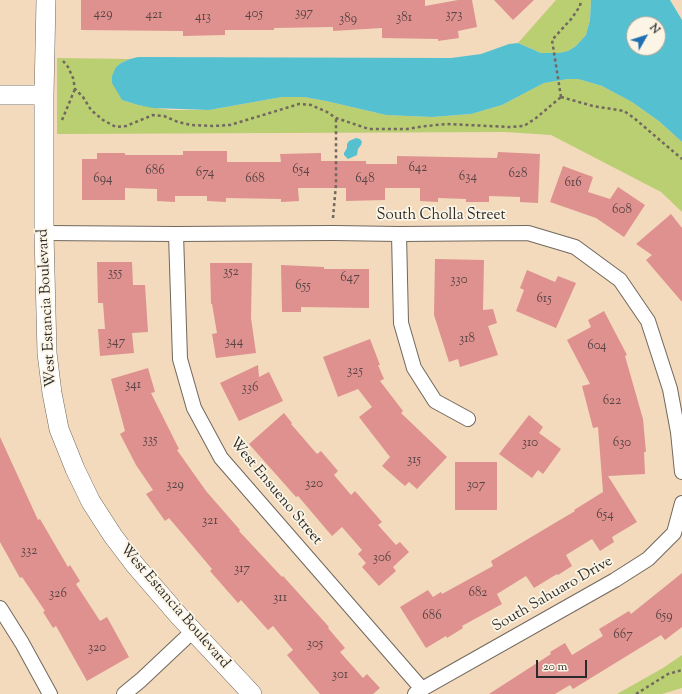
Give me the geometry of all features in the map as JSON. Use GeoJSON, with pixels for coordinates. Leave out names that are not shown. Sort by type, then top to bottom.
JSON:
{"type":"FeatureCollection","features":[{"type":"Feature","properties":{"kind":"street","name":"West Estancia Boulevard"},"geometry":{"type":"LineString","coordinates":[[46,0],[44,233],[47,353],[52,393],[60,429],[75,469],[91,502],[113,536],[135,566],[252,694]]}},
{"type":"Feature","properties":{"kind":"street"},"geometry":{"type":"LineString","coordinates":[[0,95],[44,95]]}},
{"type":"Feature","properties":{"kind":"street","name":"South Cholla Street"},"geometry":{"type":"LineString","coordinates":[[44,233],[528,233],[575,247],[620,280],[648,321],[670,389],[678,432],[682,472]]}},
{"type":"Feature","properties":{"kind":"street","name":"West Ensueno Street"},"geometry":{"type":"LineString","coordinates":[[176,234],[180,359],[194,408],[221,458],[418,691]]}},
{"type":"Feature","properties":{"kind":"street"},"geometry":{"type":"LineString","coordinates":[[399,234],[401,323],[414,368],[435,401],[468,419]]}},
{"type":"Feature","properties":{"kind":"street","name":"South Sahuaro Drive"},"geometry":{"type":"LineString","coordinates":[[418,691],[615,580],[648,559],[674,533],[682,503]]}},
{"type":"Feature","properties":{"kind":"street"},"geometry":{"type":"LineString","coordinates":[[0,608],[22,643],[50,694]]}},
{"type":"Feature","properties":{"kind":"street"},"geometry":{"type":"LineString","coordinates":[[124,694],[193,631]]}},
{"type":"Feature","properties":{"kind":"path"},"geometry":{"type":"LineString","coordinates":[[561,97],[552,48],[552,40],[572,18],[580,6],[581,0]]}},
{"type":"Feature","properties":{"kind":"path"},"geometry":{"type":"LineString","coordinates":[[58,125],[65,114],[75,89],[73,78],[68,67],[59,57]]}},
{"type":"Feature","properties":{"kind":"path"},"geometry":{"type":"LineString","coordinates":[[75,89],[83,97],[90,110],[103,120],[116,127],[126,126],[153,115],[164,116],[178,122],[191,125],[230,125],[299,104],[311,106],[327,112],[349,124],[375,130],[408,129],[447,124],[510,127],[524,126],[561,97]]}},
{"type":"Feature","properties":{"kind":"path"},"geometry":{"type":"LineString","coordinates":[[561,97],[593,106],[624,111],[682,159]]}},
{"type":"Feature","properties":{"kind":"path"},"geometry":{"type":"LineString","coordinates":[[333,233],[336,184],[336,118]]}},
{"type":"Feature","properties":{"kind":"path"},"geometry":{"type":"LineString","coordinates":[[636,694],[668,674],[682,670]]}},
{"type":"Feature","properties":{"kind":"green space"},"geometry":{"type":"Polygon","coordinates":[[[556,0],[591,0],[590,20],[586,35],[576,46],[568,51],[559,53],[541,53],[518,43],[556,0]]]}},
{"type":"Feature","properties":{"kind":"green space"},"geometry":{"type":"Polygon","coordinates":[[[57,58],[130,59],[116,67],[122,100],[138,105],[169,110],[209,110],[282,97],[304,97],[386,115],[432,117],[471,114],[502,105],[544,83],[578,79],[602,86],[632,102],[660,122],[682,142],[682,212],[661,192],[551,135],[505,132],[57,134],[57,58]]]}},
{"type":"Feature","properties":{"kind":"green space"},"geometry":{"type":"Polygon","coordinates":[[[682,655],[682,688],[662,694],[617,694],[663,668],[682,655]]]}},
{"type":"Feature","properties":{"kind":"water"},"geometry":{"type":"Polygon","coordinates":[[[591,0],[670,0],[682,20],[682,142],[660,122],[632,102],[602,86],[578,79],[544,83],[502,105],[471,114],[432,117],[386,115],[304,97],[282,97],[209,110],[153,108],[122,100],[112,83],[112,76],[116,67],[121,63],[138,57],[451,58],[481,54],[509,44],[518,43],[541,53],[559,53],[568,51],[576,46],[586,35],[590,20],[591,0]]]}},
{"type":"Feature","properties":{"kind":"water"},"geometry":{"type":"Polygon","coordinates":[[[356,138],[360,139],[362,142],[361,145],[358,149],[357,155],[348,159],[344,155],[347,144],[349,141],[356,138]]]}},
{"type":"Feature","properties":{"kind":"building"},"geometry":{"type":"Polygon","coordinates":[[[81,0],[425,0],[425,6],[458,0],[472,0],[477,27],[458,31],[459,38],[438,41],[438,39],[382,38],[382,28],[333,31],[333,27],[274,28],[274,30],[225,30],[225,35],[183,36],[183,31],[81,30],[81,0]]]}},
{"type":"Feature","properties":{"kind":"building"},"geometry":{"type":"Polygon","coordinates":[[[494,0],[534,0],[513,20],[494,0]]]}},
{"type":"Feature","properties":{"kind":"building"},"geometry":{"type":"Polygon","coordinates":[[[183,151],[227,151],[227,162],[281,162],[280,154],[321,153],[321,161],[366,161],[366,164],[397,164],[397,156],[497,158],[498,152],[540,154],[538,203],[520,202],[520,197],[489,196],[489,202],[466,202],[466,199],[438,198],[438,202],[420,201],[420,188],[385,188],[385,200],[346,201],[346,188],[298,188],[299,201],[281,202],[281,199],[226,198],[226,202],[207,201],[207,196],[175,196],[175,202],[157,201],[157,189],[125,188],[125,200],[82,200],[82,159],[97,159],[97,153],[125,153],[125,155],[183,155],[183,151]]]}},
{"type":"Feature","properties":{"kind":"building"},"geometry":{"type":"Polygon","coordinates":[[[563,166],[593,177],[588,192],[610,199],[618,187],[645,205],[624,237],[596,218],[550,202],[563,166]]]}},
{"type":"Feature","properties":{"kind":"building"},"geometry":{"type":"Polygon","coordinates":[[[671,214],[682,228],[682,302],[646,260],[652,255],[636,244],[671,214]]]}},
{"type":"Feature","properties":{"kind":"building"},"geometry":{"type":"Polygon","coordinates":[[[435,259],[484,260],[483,310],[493,309],[497,323],[488,326],[498,355],[460,367],[458,359],[449,362],[434,315],[435,259]]]}},
{"type":"Feature","properties":{"kind":"building"},"geometry":{"type":"Polygon","coordinates":[[[97,262],[132,262],[133,285],[145,285],[148,332],[132,333],[134,353],[100,356],[98,329],[105,329],[103,303],[98,303],[97,262]]]}},
{"type":"Feature","properties":{"kind":"building"},"geometry":{"type":"Polygon","coordinates":[[[210,263],[252,263],[251,318],[256,353],[216,358],[212,334],[217,333],[211,304],[210,263]]]}},
{"type":"Feature","properties":{"kind":"building"},"geometry":{"type":"Polygon","coordinates":[[[281,265],[324,267],[324,269],[369,269],[369,308],[301,307],[301,312],[282,312],[281,265]]]}},
{"type":"Feature","properties":{"kind":"building"},"geometry":{"type":"Polygon","coordinates":[[[527,270],[555,282],[558,276],[576,283],[556,328],[516,311],[524,290],[520,288],[527,270]]]}},
{"type":"Feature","properties":{"kind":"building"},"geometry":{"type":"Polygon","coordinates":[[[604,311],[627,355],[625,356],[643,419],[646,452],[644,452],[645,474],[608,476],[637,522],[612,537],[614,542],[600,551],[592,539],[566,555],[572,566],[534,588],[526,576],[497,594],[502,604],[462,626],[463,628],[447,638],[446,636],[426,648],[400,607],[428,590],[433,597],[441,592],[442,594],[493,566],[491,561],[575,511],[574,510],[603,492],[598,427],[593,428],[582,386],[590,384],[567,340],[591,327],[588,320],[604,311]]]}},
{"type":"Feature","properties":{"kind":"building"},"geometry":{"type":"Polygon","coordinates":[[[370,339],[384,379],[380,381],[403,411],[401,413],[447,457],[417,489],[409,482],[405,486],[382,466],[390,457],[359,417],[372,407],[358,389],[338,397],[323,357],[370,339]]]}},
{"type":"Feature","properties":{"kind":"building"},"geometry":{"type":"Polygon","coordinates":[[[258,365],[259,377],[269,372],[283,401],[239,421],[220,383],[258,365]]]}},
{"type":"Feature","properties":{"kind":"building"},"geometry":{"type":"Polygon","coordinates":[[[148,368],[155,392],[151,393],[179,449],[177,450],[206,491],[240,530],[239,531],[282,577],[283,576],[329,627],[328,628],[345,648],[340,652],[363,678],[367,674],[380,688],[373,694],[320,694],[287,655],[293,650],[273,626],[268,630],[241,600],[238,603],[210,571],[212,569],[169,518],[165,521],[146,494],[153,490],[136,465],[120,434],[125,431],[111,379],[148,368]]]}},
{"type":"Feature","properties":{"kind":"building"},"geometry":{"type":"Polygon","coordinates":[[[284,413],[292,423],[291,424],[317,454],[321,451],[338,471],[334,475],[351,495],[355,491],[382,522],[378,525],[396,545],[400,542],[409,552],[393,567],[396,571],[379,586],[362,567],[366,563],[358,554],[362,550],[342,527],[332,536],[298,496],[296,497],[249,444],[284,413]]]}},
{"type":"Feature","properties":{"kind":"building"},"geometry":{"type":"Polygon","coordinates":[[[529,415],[543,427],[539,433],[561,449],[543,474],[538,470],[532,478],[499,454],[529,415]]]}},
{"type":"Feature","properties":{"kind":"building"},"geometry":{"type":"Polygon","coordinates":[[[0,437],[38,520],[40,519],[68,567],[70,565],[80,581],[76,584],[100,621],[107,617],[129,657],[87,681],[56,626],[53,628],[43,612],[45,611],[22,577],[20,578],[0,542],[0,437]]]}},
{"type":"Feature","properties":{"kind":"building"},"geometry":{"type":"Polygon","coordinates":[[[455,462],[497,462],[497,510],[455,510],[455,462]]]}},
{"type":"Feature","properties":{"kind":"building"},"geometry":{"type":"Polygon","coordinates":[[[682,573],[682,627],[665,640],[661,635],[573,689],[570,685],[555,694],[489,694],[551,654],[550,652],[565,643],[572,655],[603,636],[599,629],[629,611],[631,614],[682,573]]]}}]}
